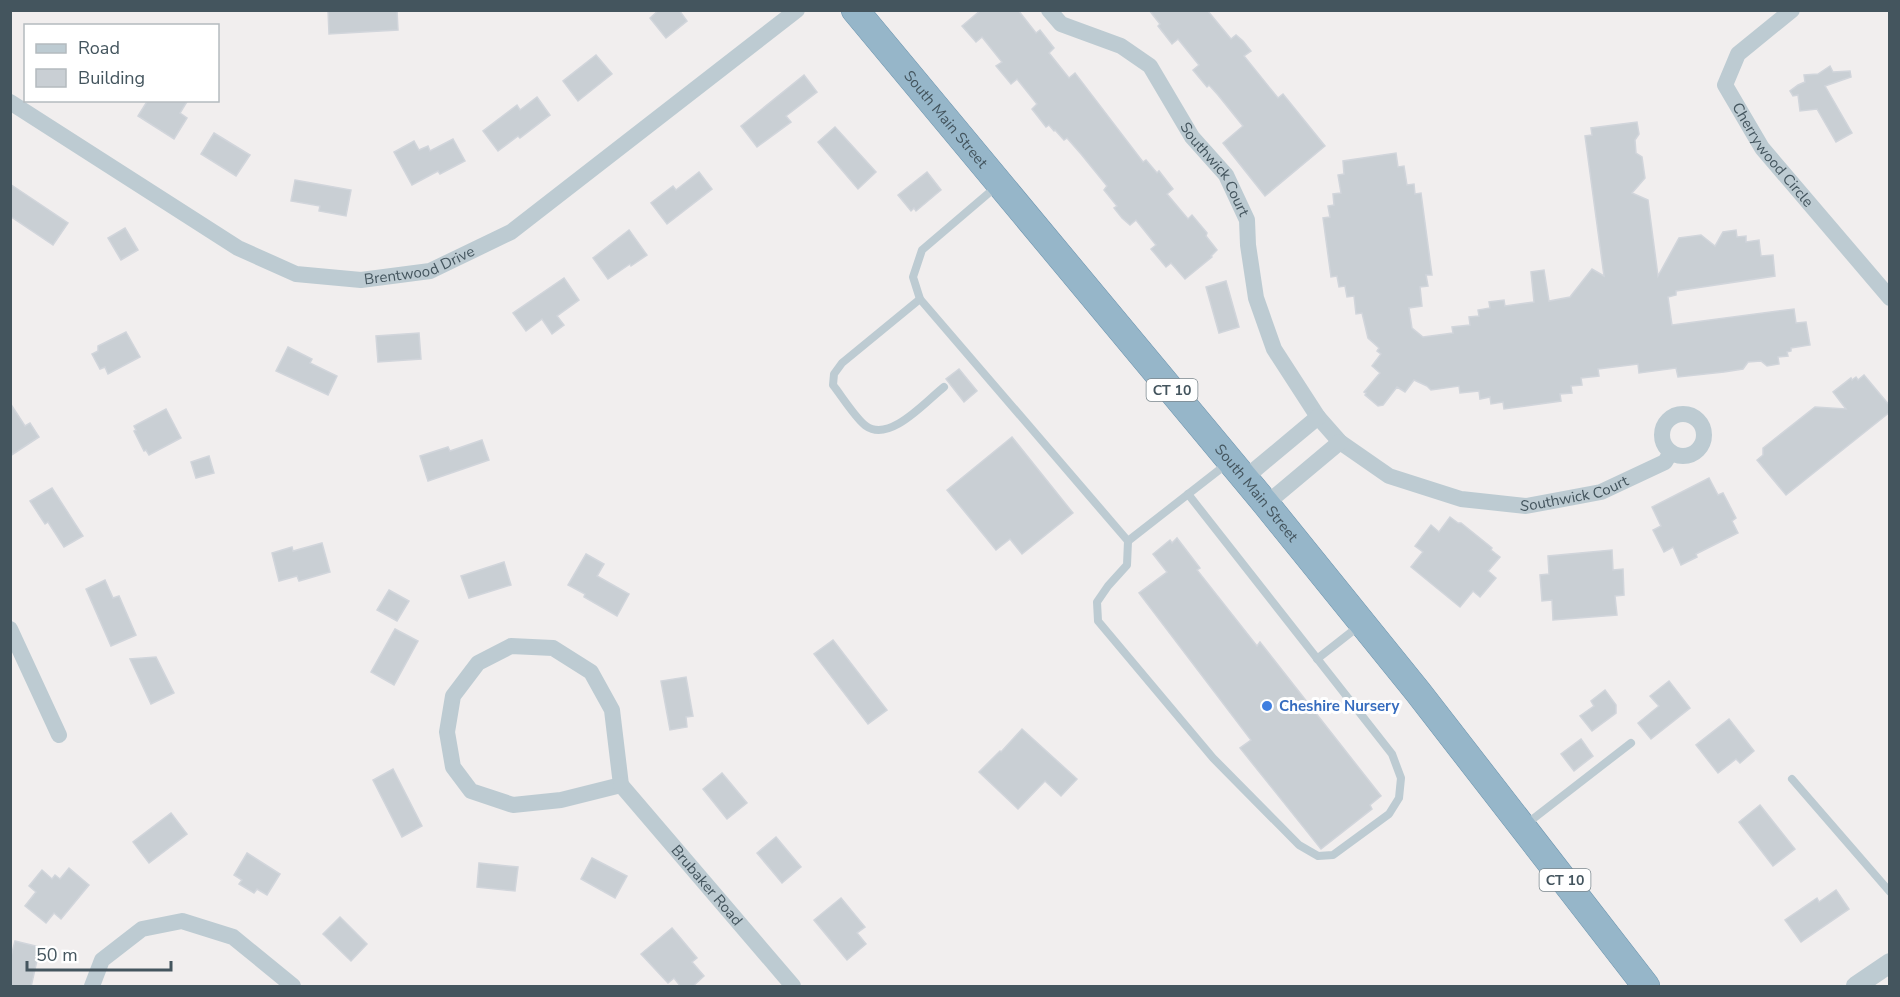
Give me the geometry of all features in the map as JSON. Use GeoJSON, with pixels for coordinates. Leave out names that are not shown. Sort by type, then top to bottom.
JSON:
{"type":"FeatureCollection","features":[{"type":"Feature","properties":{"kind":"highway","name":"South Main Street"},"geometry":{"type":"LineString","coordinates":[[855,10],[1266,504],[1362,623],[1646,987]]}},
{"type":"Feature","properties":{"kind":"street","name":"Brentwood Drive"},"geometry":{"type":"LineString","coordinates":[[10,102],[238,248],[296,274],[361,280],[430,271],[511,232],[797,10]]}},
{"type":"Feature","properties":{"kind":"street","name":"Southwick Court"},"geometry":{"type":"LineString","coordinates":[[1049,10],[1061,24],[1121,46],[1150,66],[1192,137],[1226,176],[1247,220],[1248,245],[1256,298],[1274,349],[1318,417],[1340,442],[1389,476],[1461,499],[1526,506],[1601,492],[1665,462],[1671,453]]}},
{"type":"Feature","properties":{"kind":"street","name":"Cherrywood Circle"},"geometry":{"type":"LineString","coordinates":[[1792,10],[1738,54],[1725,85],[1762,148],[1890,298]]}},
{"type":"Feature","properties":{"kind":"street"},"geometry":{"type":"LineString","coordinates":[[1238,470],[1318,417]]}},
{"type":"Feature","properties":{"kind":"street"},"geometry":{"type":"LineString","coordinates":[[1266,504],[1340,442]]}},
{"type":"Feature","properties":{"kind":"street"},"geometry":{"type":"LineString","coordinates":[[10,629],[59,735]]}},
{"type":"Feature","properties":{"kind":"street"},"geometry":{"type":"LineString","coordinates":[[511,646],[553,648],[591,672],[612,710],[621,785],[561,800],[513,805],[471,791],[453,766],[447,732],[453,696],[478,663],[511,646]]}},
{"type":"Feature","properties":{"kind":"street","name":"Brubaker Road"},"geometry":{"type":"LineString","coordinates":[[621,785],[793,987]]}},
{"type":"Feature","properties":{"kind":"street"},"geometry":{"type":"LineString","coordinates":[[92,987],[102,960],[142,928],[182,921],[232,937],[293,987]]}},
{"type":"Feature","properties":{"kind":"street"},"geometry":{"type":"LineString","coordinates":[[1856,987],[1890,963]]}},
{"type":"Feature","properties":{"kind":"lane"},"geometry":{"type":"LineString","coordinates":[[999,184],[921,250],[913,277],[920,299],[1128,541],[1127,565],[1097,602],[1098,621],[1214,758],[1299,845],[1318,856],[1333,855],[1389,814],[1399,798],[1401,778],[1392,754],[1188,494]]}},
{"type":"Feature","properties":{"kind":"lane"},"geometry":{"type":"LineString","coordinates":[[920,299],[842,363],[834,374],[833,385],[866,426],[879,431],[896,426],[944,387]]}},
{"type":"Feature","properties":{"kind":"lane"},"geometry":{"type":"LineString","coordinates":[[1128,541],[1188,494],[1238,470]]}},
{"type":"Feature","properties":{"kind":"lane"},"geometry":{"type":"LineString","coordinates":[[1317,659],[1362,623]]}},
{"type":"Feature","properties":{"kind":"lane"},"geometry":{"type":"LineString","coordinates":[[1522,827],[1631,743]]}},
{"type":"Feature","properties":{"kind":"lane"},"geometry":{"type":"LineString","coordinates":[[1792,779],[1890,892]]}},
{"type":"Feature","properties":{"kind":"building"},"geometry":{"type":"Polygon","coordinates":[[[328,10],[397,10],[398,30],[329,34],[328,10]]]}},
{"type":"Feature","properties":{"kind":"building"},"geometry":{"type":"Polygon","coordinates":[[[659,10],[679,10],[687,21],[666,38],[650,18],[659,10]]]}},
{"type":"Feature","properties":{"kind":"building"},"geometry":{"type":"Polygon","coordinates":[[[981,10],[1018,10],[1036,33],[1040,30],[1054,48],[1049,53],[1069,78],[1075,73],[1143,162],[1146,160],[1157,173],[1159,171],[1173,189],[1167,194],[1188,219],[1192,215],[1207,233],[1206,236],[1217,250],[1212,257],[1185,279],[1171,263],[1166,267],[1151,249],[1156,245],[1136,220],[1130,225],[1114,208],[1117,206],[1104,190],[1107,186],[1081,154],[1067,138],[1064,140],[1049,125],[1046,127],[1032,109],[1037,104],[1017,79],[1011,84],[996,66],[1002,62],[982,37],[976,42],[962,26],[981,10]]]}},
{"type":"Feature","properties":{"kind":"building"},"geometry":{"type":"Polygon","coordinates":[[[1149,10],[1207,10],[1231,39],[1236,35],[1243,41],[1251,51],[1244,56],[1278,98],[1283,94],[1325,146],[1265,196],[1223,143],[1243,126],[1218,95],[1209,85],[1207,87],[1193,70],[1199,65],[1178,39],[1172,44],[1149,10]]]}},
{"type":"Feature","properties":{"kind":"building"},"geometry":{"type":"Polygon","coordinates":[[[596,55],[612,74],[578,101],[563,81],[596,55]]]}},
{"type":"Feature","properties":{"kind":"building"},"geometry":{"type":"Polygon","coordinates":[[[1830,66],[1833,72],[1850,71],[1851,77],[1825,86],[1852,133],[1836,142],[1817,109],[1800,111],[1798,95],[1793,96],[1790,91],[1805,82],[1804,75],[1818,74],[1830,66]]]}},
{"type":"Feature","properties":{"kind":"building"},"geometry":{"type":"Polygon","coordinates":[[[804,75],[817,92],[786,116],[791,122],[757,147],[741,126],[804,75]]]}},
{"type":"Feature","properties":{"kind":"building"},"geometry":{"type":"Polygon","coordinates":[[[537,97],[550,115],[520,138],[518,136],[498,151],[483,131],[517,105],[520,110],[537,97]]]}},
{"type":"Feature","properties":{"kind":"building"},"geometry":{"type":"Polygon","coordinates":[[[147,102],[187,102],[180,113],[187,118],[174,139],[138,116],[147,102]]]}},
{"type":"Feature","properties":{"kind":"building"},"geometry":{"type":"Polygon","coordinates":[[[1637,122],[1639,134],[1635,140],[1636,153],[1642,157],[1645,178],[1632,193],[1648,200],[1658,276],[1679,238],[1701,235],[1715,246],[1723,232],[1736,230],[1737,237],[1746,236],[1746,242],[1759,240],[1761,256],[1773,255],[1775,276],[1676,291],[1676,295],[1668,297],[1672,325],[1794,309],[1796,323],[1806,322],[1810,345],[1791,348],[1791,351],[1787,352],[1788,356],[1778,357],[1779,364],[1767,366],[1761,361],[1748,362],[1743,369],[1724,372],[1678,377],[1676,368],[1639,373],[1638,364],[1598,369],[1599,376],[1581,378],[1582,385],[1571,386],[1572,393],[1560,394],[1561,401],[1504,409],[1503,402],[1491,404],[1490,397],[1480,399],[1479,391],[1460,393],[1459,386],[1431,390],[1414,380],[1405,392],[1397,387],[1383,405],[1378,406],[1365,395],[1364,392],[1380,373],[1372,366],[1381,354],[1377,351],[1379,348],[1368,338],[1362,313],[1356,314],[1354,296],[1347,297],[1345,286],[1339,287],[1337,276],[1331,277],[1323,218],[1330,217],[1328,206],[1334,205],[1333,194],[1341,193],[1338,175],[1344,174],[1343,161],[1396,153],[1398,167],[1404,166],[1407,185],[1414,184],[1415,194],[1421,193],[1432,275],[1426,275],[1428,286],[1420,287],[1422,306],[1409,308],[1412,328],[1423,337],[1453,333],[1452,327],[1470,325],[1469,317],[1479,316],[1478,310],[1490,308],[1489,302],[1504,300],[1505,306],[1534,302],[1531,272],[1544,270],[1549,301],[1570,297],[1592,269],[1604,276],[1585,136],[1592,135],[1591,128],[1637,122]]]}},
{"type":"Feature","properties":{"kind":"building"},"geometry":{"type":"Polygon","coordinates":[[[835,127],[876,172],[858,189],[818,142],[835,127]]]}},
{"type":"Feature","properties":{"kind":"building"},"geometry":{"type":"Polygon","coordinates":[[[214,133],[250,155],[236,176],[201,154],[214,133]]]}},
{"type":"Feature","properties":{"kind":"building"},"geometry":{"type":"Polygon","coordinates":[[[453,139],[465,161],[440,174],[438,171],[412,185],[394,152],[414,141],[419,150],[428,146],[430,151],[453,139]]]}},
{"type":"Feature","properties":{"kind":"building"},"geometry":{"type":"Polygon","coordinates":[[[699,172],[712,189],[667,224],[651,203],[673,186],[676,190],[699,172]]]}},
{"type":"Feature","properties":{"kind":"building"},"geometry":{"type":"Polygon","coordinates":[[[927,172],[941,190],[916,211],[914,208],[911,211],[898,195],[927,172]]]}},
{"type":"Feature","properties":{"kind":"building"},"geometry":{"type":"Polygon","coordinates":[[[295,180],[351,190],[346,216],[319,211],[320,206],[291,201],[295,180]]]}},
{"type":"Feature","properties":{"kind":"building"},"geometry":{"type":"Polygon","coordinates":[[[10,184],[68,223],[53,245],[10,216],[10,184]]]}},
{"type":"Feature","properties":{"kind":"building"},"geometry":{"type":"Polygon","coordinates":[[[125,228],[138,250],[121,260],[108,238],[125,228]]]}},
{"type":"Feature","properties":{"kind":"building"},"geometry":{"type":"Polygon","coordinates":[[[629,230],[647,255],[608,279],[593,258],[629,230]]]}},
{"type":"Feature","properties":{"kind":"building"},"geometry":{"type":"Polygon","coordinates":[[[564,278],[579,300],[557,316],[564,325],[552,334],[542,319],[526,331],[513,313],[564,278]]]}},
{"type":"Feature","properties":{"kind":"building"},"geometry":{"type":"Polygon","coordinates":[[[1226,281],[1239,327],[1219,333],[1206,287],[1226,281]]]}},
{"type":"Feature","properties":{"kind":"building"},"geometry":{"type":"Polygon","coordinates":[[[126,332],[140,357],[108,374],[105,367],[100,369],[92,354],[98,351],[98,346],[126,332]]]}},
{"type":"Feature","properties":{"kind":"building"},"geometry":{"type":"Polygon","coordinates":[[[419,333],[421,359],[378,362],[376,336],[419,333]]]}},
{"type":"Feature","properties":{"kind":"building"},"geometry":{"type":"Polygon","coordinates":[[[288,347],[312,359],[310,363],[337,376],[328,395],[276,371],[288,347]]]}},
{"type":"Feature","properties":{"kind":"building"},"geometry":{"type":"Polygon","coordinates":[[[959,369],[977,391],[964,402],[946,379],[959,369]]]}},
{"type":"Feature","properties":{"kind":"building"},"geometry":{"type":"Polygon","coordinates":[[[1864,375],[1890,406],[1890,412],[1786,495],[1757,460],[1763,455],[1763,448],[1815,407],[1846,409],[1833,392],[1851,378],[1852,380],[1856,377],[1858,380],[1864,375]]]}},
{"type":"Feature","properties":{"kind":"building"},"geometry":{"type":"Polygon","coordinates":[[[10,403],[25,426],[30,423],[39,437],[10,456],[10,403]]]}},
{"type":"Feature","properties":{"kind":"building"},"geometry":{"type":"Polygon","coordinates":[[[166,409],[181,438],[149,455],[146,450],[144,451],[134,431],[136,430],[134,426],[166,409]]]}},
{"type":"Feature","properties":{"kind":"building"},"geometry":{"type":"Polygon","coordinates":[[[1012,437],[1073,513],[1022,554],[1010,539],[996,550],[947,490],[1012,437]]]}},
{"type":"Feature","properties":{"kind":"building"},"geometry":{"type":"Polygon","coordinates":[[[482,440],[489,460],[428,481],[420,456],[448,447],[450,451],[482,440]]]}},
{"type":"Feature","properties":{"kind":"building"},"geometry":{"type":"Polygon","coordinates":[[[209,456],[214,473],[196,478],[191,462],[209,456]]]}},
{"type":"Feature","properties":{"kind":"building"},"geometry":{"type":"Polygon","coordinates":[[[1709,478],[1718,495],[1723,493],[1736,518],[1732,521],[1738,533],[1696,554],[1697,557],[1681,565],[1673,547],[1664,552],[1653,530],[1661,526],[1652,507],[1709,478]]]}},
{"type":"Feature","properties":{"kind":"building"},"geometry":{"type":"Polygon","coordinates":[[[52,488],[83,536],[64,547],[48,522],[45,524],[30,501],[52,488]]]}},
{"type":"Feature","properties":{"kind":"building"},"geometry":{"type":"Polygon","coordinates":[[[1450,517],[1461,523],[1500,557],[1488,571],[1496,578],[1480,597],[1473,591],[1460,607],[1411,567],[1423,552],[1415,546],[1431,525],[1439,532],[1450,517]]]}},
{"type":"Feature","properties":{"kind":"building","name":"Cheshire Nursery"},"geometry":{"type":"Polygon","coordinates":[[[1177,538],[1200,568],[1197,570],[1257,646],[1260,642],[1381,796],[1370,805],[1372,809],[1321,849],[1240,748],[1251,740],[1139,593],[1167,572],[1153,554],[1170,540],[1172,543],[1177,538]]]}},
{"type":"Feature","properties":{"kind":"building"},"geometry":{"type":"Polygon","coordinates":[[[322,543],[330,572],[299,581],[297,576],[279,581],[272,553],[292,547],[293,551],[322,543]]]}},
{"type":"Feature","properties":{"kind":"building"},"geometry":{"type":"Polygon","coordinates":[[[1612,550],[1613,570],[1623,569],[1624,595],[1615,596],[1617,615],[1553,620],[1552,600],[1542,601],[1540,575],[1549,574],[1548,556],[1612,550]]]}},
{"type":"Feature","properties":{"kind":"building"},"geometry":{"type":"Polygon","coordinates":[[[586,554],[604,564],[597,576],[629,594],[617,616],[568,585],[586,554]]]}},
{"type":"Feature","properties":{"kind":"building"},"geometry":{"type":"Polygon","coordinates":[[[504,562],[511,585],[469,598],[461,576],[504,562]]]}},
{"type":"Feature","properties":{"kind":"building"},"geometry":{"type":"Polygon","coordinates":[[[105,580],[113,598],[119,596],[136,635],[111,646],[86,589],[105,580]]]}},
{"type":"Feature","properties":{"kind":"building"},"geometry":{"type":"Polygon","coordinates":[[[389,590],[409,601],[397,621],[377,610],[389,590]]]}},
{"type":"Feature","properties":{"kind":"building"},"geometry":{"type":"Polygon","coordinates":[[[395,629],[418,641],[394,685],[371,672],[395,629]]]}},
{"type":"Feature","properties":{"kind":"building"},"geometry":{"type":"Polygon","coordinates":[[[833,640],[887,710],[868,724],[814,654],[833,640]]]}},
{"type":"Feature","properties":{"kind":"building"},"geometry":{"type":"Polygon","coordinates":[[[156,657],[174,693],[151,704],[130,659],[156,657]]]}},
{"type":"Feature","properties":{"kind":"building"},"geometry":{"type":"Polygon","coordinates":[[[686,677],[693,716],[686,717],[687,727],[670,730],[661,681],[686,677]]]}},
{"type":"Feature","properties":{"kind":"building"},"geometry":{"type":"Polygon","coordinates":[[[1669,681],[1690,708],[1651,739],[1638,723],[1659,706],[1650,696],[1669,681]]]}},
{"type":"Feature","properties":{"kind":"building"},"geometry":{"type":"Polygon","coordinates":[[[1605,690],[1616,705],[1616,713],[1592,731],[1580,716],[1594,706],[1591,701],[1605,690]]]}},
{"type":"Feature","properties":{"kind":"building"},"geometry":{"type":"Polygon","coordinates":[[[1729,719],[1754,751],[1740,763],[1736,759],[1718,773],[1696,745],[1729,719]]]}},
{"type":"Feature","properties":{"kind":"building"},"geometry":{"type":"Polygon","coordinates":[[[1022,729],[1077,779],[1061,796],[1045,781],[1018,809],[979,772],[1022,729]]]}},
{"type":"Feature","properties":{"kind":"building"},"geometry":{"type":"Polygon","coordinates":[[[1581,739],[1593,756],[1574,771],[1561,754],[1581,739]]]}},
{"type":"Feature","properties":{"kind":"building"},"geometry":{"type":"Polygon","coordinates":[[[393,769],[422,826],[402,837],[373,780],[393,769]]]}},
{"type":"Feature","properties":{"kind":"building"},"geometry":{"type":"Polygon","coordinates":[[[722,773],[747,803],[727,819],[703,789],[722,773]]]}},
{"type":"Feature","properties":{"kind":"building"},"geometry":{"type":"Polygon","coordinates":[[[1760,805],[1795,849],[1773,866],[1739,822],[1760,805]]]}},
{"type":"Feature","properties":{"kind":"building"},"geometry":{"type":"Polygon","coordinates":[[[171,813],[187,834],[149,863],[133,842],[171,813]]]}},
{"type":"Feature","properties":{"kind":"building"},"geometry":{"type":"Polygon","coordinates":[[[776,837],[801,867],[782,883],[757,853],[776,837]]]}},
{"type":"Feature","properties":{"kind":"building"},"geometry":{"type":"Polygon","coordinates":[[[247,853],[280,874],[267,895],[257,889],[254,893],[239,884],[242,880],[234,875],[247,853]]]}},
{"type":"Feature","properties":{"kind":"building"},"geometry":{"type":"Polygon","coordinates":[[[592,858],[627,876],[615,898],[581,879],[592,858]]]}},
{"type":"Feature","properties":{"kind":"building"},"geometry":{"type":"Polygon","coordinates":[[[479,863],[518,867],[515,891],[477,887],[479,863]]]}},
{"type":"Feature","properties":{"kind":"building"},"geometry":{"type":"Polygon","coordinates":[[[69,868],[89,885],[61,919],[54,913],[46,923],[25,906],[36,892],[29,886],[42,870],[52,879],[55,875],[60,879],[69,868]]]}},
{"type":"Feature","properties":{"kind":"building"},"geometry":{"type":"Polygon","coordinates":[[[1836,890],[1849,909],[1801,942],[1785,920],[1817,898],[1819,902],[1836,890]]]}},
{"type":"Feature","properties":{"kind":"building"},"geometry":{"type":"Polygon","coordinates":[[[841,898],[865,927],[857,933],[866,944],[847,960],[814,920],[841,898]]]}},
{"type":"Feature","properties":{"kind":"building"},"geometry":{"type":"Polygon","coordinates":[[[340,917],[367,944],[351,961],[323,934],[340,917]]]}},
{"type":"Feature","properties":{"kind":"building"},"geometry":{"type":"Polygon","coordinates":[[[672,928],[697,958],[692,962],[704,976],[692,987],[681,987],[674,978],[668,983],[641,954],[672,928]]]}},
{"type":"Feature","properties":{"kind":"building"},"geometry":{"type":"Polygon","coordinates":[[[15,941],[40,947],[31,987],[10,987],[10,960],[15,941]]]}},
{"type":"Feature","properties":{"kind":"place","name":"Cheshire Nursery"},"geometry":{"type":"Point","coordinates":[1267,706]}}]}
